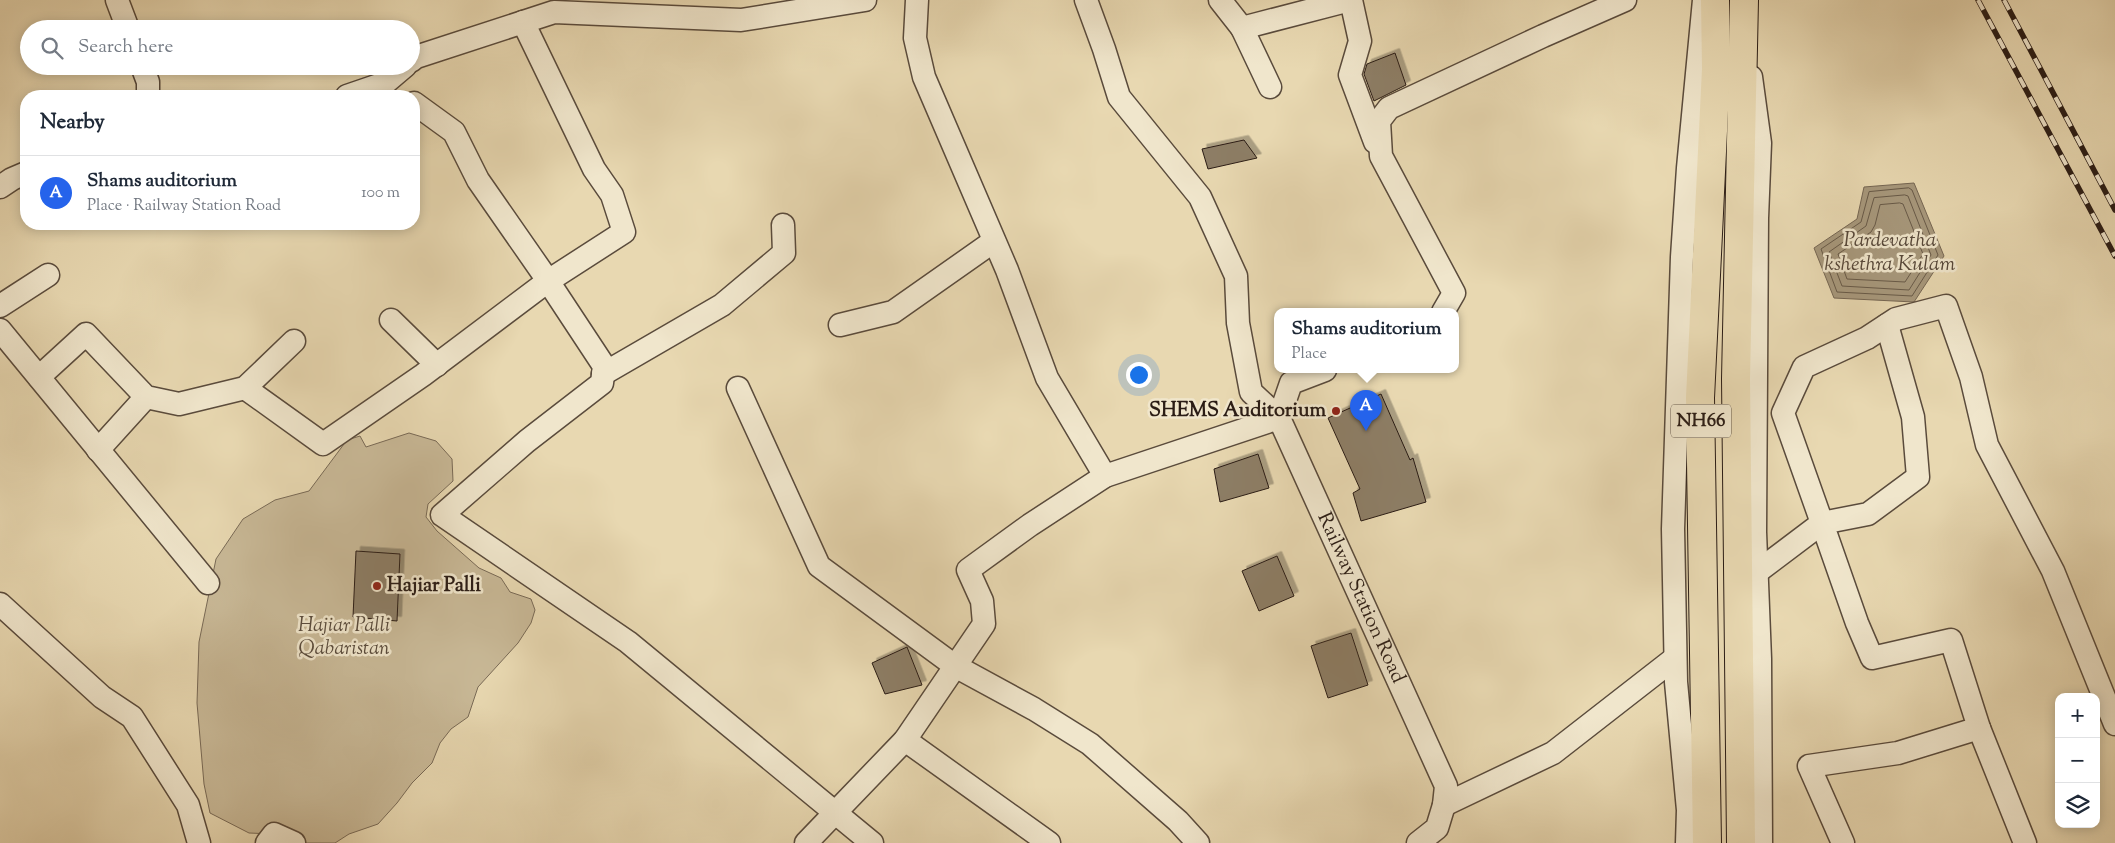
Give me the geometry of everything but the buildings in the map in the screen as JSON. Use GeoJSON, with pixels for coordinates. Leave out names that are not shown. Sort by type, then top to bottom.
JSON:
{"type":"FeatureCollection","features":[{"type":"Feature","properties":{"kind":"highway","name":"NH66"},"geometry":{"type":"LineString","coordinates":[[1707,843],[1700,398],[1716,68],[1714,0]]}},
{"type":"Feature","properties":{"kind":"highway","name":"NH66"},"geometry":{"type":"LineString","coordinates":[[1741,843],[1736,378],[1744,11]]}},
{"type":"Feature","properties":{"kind":"street"},"geometry":{"type":"LineString","coordinates":[[117,0],[125,20]]}},
{"type":"Feature","properties":{"kind":"street"},"geometry":{"type":"LineString","coordinates":[[420,56],[523,22],[553,6],[741,20],[865,0]]}},
{"type":"Feature","properties":{"kind":"street"},"geometry":{"type":"LineString","coordinates":[[917,0],[915,38],[924,77],[994,241],[1047,378],[1105,476]]}},
{"type":"Feature","properties":{"kind":"street"},"geometry":{"type":"LineString","coordinates":[[1086,0],[1119,97],[1200,197],[1236,276],[1238,324],[1251,392],[1279,418]]}},
{"type":"Feature","properties":{"kind":"street"},"geometry":{"type":"LineString","coordinates":[[1220,0],[1242,28],[1270,87]]}},
{"type":"Feature","properties":{"kind":"street"},"geometry":{"type":"LineString","coordinates":[[1242,28],[1351,0],[1360,41],[1350,75],[1381,156],[1454,293],[1445,308]]}},
{"type":"Feature","properties":{"kind":"street"},"geometry":{"type":"LineString","coordinates":[[1381,156],[1379,121],[1389,108],[1625,0]]}},
{"type":"Feature","properties":{"kind":"street"},"geometry":{"type":"LineString","coordinates":[[1688,843],[1688,810],[1675,658],[1673,529],[1682,257],[1688,168],[1704,0]]}},
{"type":"Feature","properties":{"kind":"street"},"geometry":{"type":"LineString","coordinates":[[1744,11],[1760,143],[1757,218],[1755,532],[1760,658],[1761,843]]}},
{"type":"Feature","properties":{"kind":"street"},"geometry":{"type":"LineString","coordinates":[[245,388],[323,444],[437,364],[548,281],[624,232],[612,195],[594,169],[523,22]]}},
{"type":"Feature","properties":{"kind":"street"},"geometry":{"type":"LineString","coordinates":[[145,75],[148,90]]}},
{"type":"Feature","properties":{"kind":"street"},"geometry":{"type":"LineString","coordinates":[[365,90],[385,83],[394,75]]}},
{"type":"Feature","properties":{"kind":"street"},"geometry":{"type":"LineString","coordinates":[[385,83],[395,90]]}},
{"type":"Feature","properties":{"kind":"street"},"geometry":{"type":"LineString","coordinates":[[420,107],[454,132],[478,180],[604,366],[602,383],[527,441],[442,515],[628,642],[872,843]]}},
{"type":"Feature","properties":{"kind":"street"},"geometry":{"type":"LineString","coordinates":[[0,187],[12,178],[20,175]]}},
{"type":"Feature","properties":{"kind":"street"},"geometry":{"type":"LineString","coordinates":[[603,374],[722,305],[784,253],[783,225]]}},
{"type":"Feature","properties":{"kind":"street"},"geometry":{"type":"LineString","coordinates":[[840,325],[893,312],[994,241]]}},
{"type":"Feature","properties":{"kind":"street"},"geometry":{"type":"LineString","coordinates":[[0,306],[48,275]]}},
{"type":"Feature","properties":{"kind":"street"},"geometry":{"type":"LineString","coordinates":[[2025,843],[1979,728],[1951,640],[1872,658],[1856,623],[1783,413],[1804,367],[1867,338],[1896,319],[1946,306],[1971,377],[1987,445],[2053,571],[2115,724]]}},
{"type":"Feature","properties":{"kind":"street"},"geometry":{"type":"LineString","coordinates":[[391,320],[437,364]]}},
{"type":"Feature","properties":{"kind":"street"},"geometry":{"type":"LineString","coordinates":[[1757,572],[1822,523],[1868,514],[1918,477],[1913,417],[1887,325]]}},
{"type":"Feature","properties":{"kind":"street"},"geometry":{"type":"LineString","coordinates":[[0,330],[208,583]]}},
{"type":"Feature","properties":{"kind":"street"},"geometry":{"type":"LineString","coordinates":[[39,377],[86,334],[146,397],[180,404],[245,388],[294,341]]}},
{"type":"Feature","properties":{"kind":"street"},"geometry":{"type":"LineString","coordinates":[[1279,418],[1291,382],[1316,373]]}},
{"type":"Feature","properties":{"kind":"street"},"geometry":{"type":"LineString","coordinates":[[738,388],[819,566],[955,666],[1034,709],[1090,744],[1178,821],[1198,843]]}},
{"type":"Feature","properties":{"kind":"street"},"geometry":{"type":"LineString","coordinates":[[98,450],[146,397]]}},
{"type":"Feature","properties":{"kind":"street"},"geometry":{"type":"LineString","coordinates":[[806,843],[905,740],[984,624],[982,601],[968,570],[1030,525],[1105,476],[1279,418]]}},
{"type":"Feature","properties":{"kind":"street","name":"Railway Station Road"},"geometry":{"type":"LineString","coordinates":[[1279,418],[1446,786],[1444,805],[1437,828],[1418,843]]}},
{"type":"Feature","properties":{"kind":"street"},"geometry":{"type":"LineString","coordinates":[[0,604],[102,697],[132,717],[188,805],[199,843]]}},
{"type":"Feature","properties":{"kind":"street"},"geometry":{"type":"LineString","coordinates":[[1444,805],[1553,753],[1675,658]]}},
{"type":"Feature","properties":{"kind":"street"},"geometry":{"type":"LineString","coordinates":[[1843,843],[1809,766],[1898,753],[1979,728]]}},
{"type":"Feature","properties":{"kind":"street"},"geometry":{"type":"LineString","coordinates":[[905,740],[1049,843]]}},
{"type":"Feature","properties":{"kind":"street"},"geometry":{"type":"LineString","coordinates":[[267,843],[274,834],[294,843]]}},
{"type":"Feature","properties":{"kind":"green space","name":"Hajiar Palli Qabaristan"},"geometry":{"type":"Polygon","coordinates":[[[409,433],[436,441],[452,459],[453,481],[428,504],[426,517],[437,531],[479,568],[501,578],[510,592],[531,599],[535,610],[531,623],[518,643],[478,687],[468,717],[451,729],[440,743],[432,763],[412,783],[378,824],[349,834],[335,843],[294,843],[274,834],[249,833],[210,813],[204,784],[197,703],[199,642],[216,559],[243,519],[275,500],[309,491],[347,440],[360,436],[366,447],[409,433]]]}},
{"type":"Feature","properties":{"kind":"water","name":"Pardevatha kshethra Kulam"},"geometry":{"type":"Polygon","coordinates":[[[1914,183],[1944,256],[1914,302],[1834,298],[1814,248],[1857,219],[1864,187],[1914,183]]]}},
{"type":"Feature","properties":{"kind":"railway"},"geometry":{"type":"LineString","coordinates":[[1978,0],[2115,256]]}},
{"type":"Feature","properties":{"kind":"railway"},"geometry":{"type":"LineString","coordinates":[[2004,0],[2115,210]]}},
{"type":"Feature","properties":{"kind":"place","name":"SHEMS Auditorium"},"geometry":{"type":"Point","coordinates":[1336,411]}},
{"type":"Feature","properties":{"kind":"place","name":"Shams auditorium"},"geometry":{"type":"Point","coordinates":[1366,431]}},
{"type":"Feature","properties":{"kind":"place","name":"Hajiar Palli"},"geometry":{"type":"Point","coordinates":[377,586]}}]}
